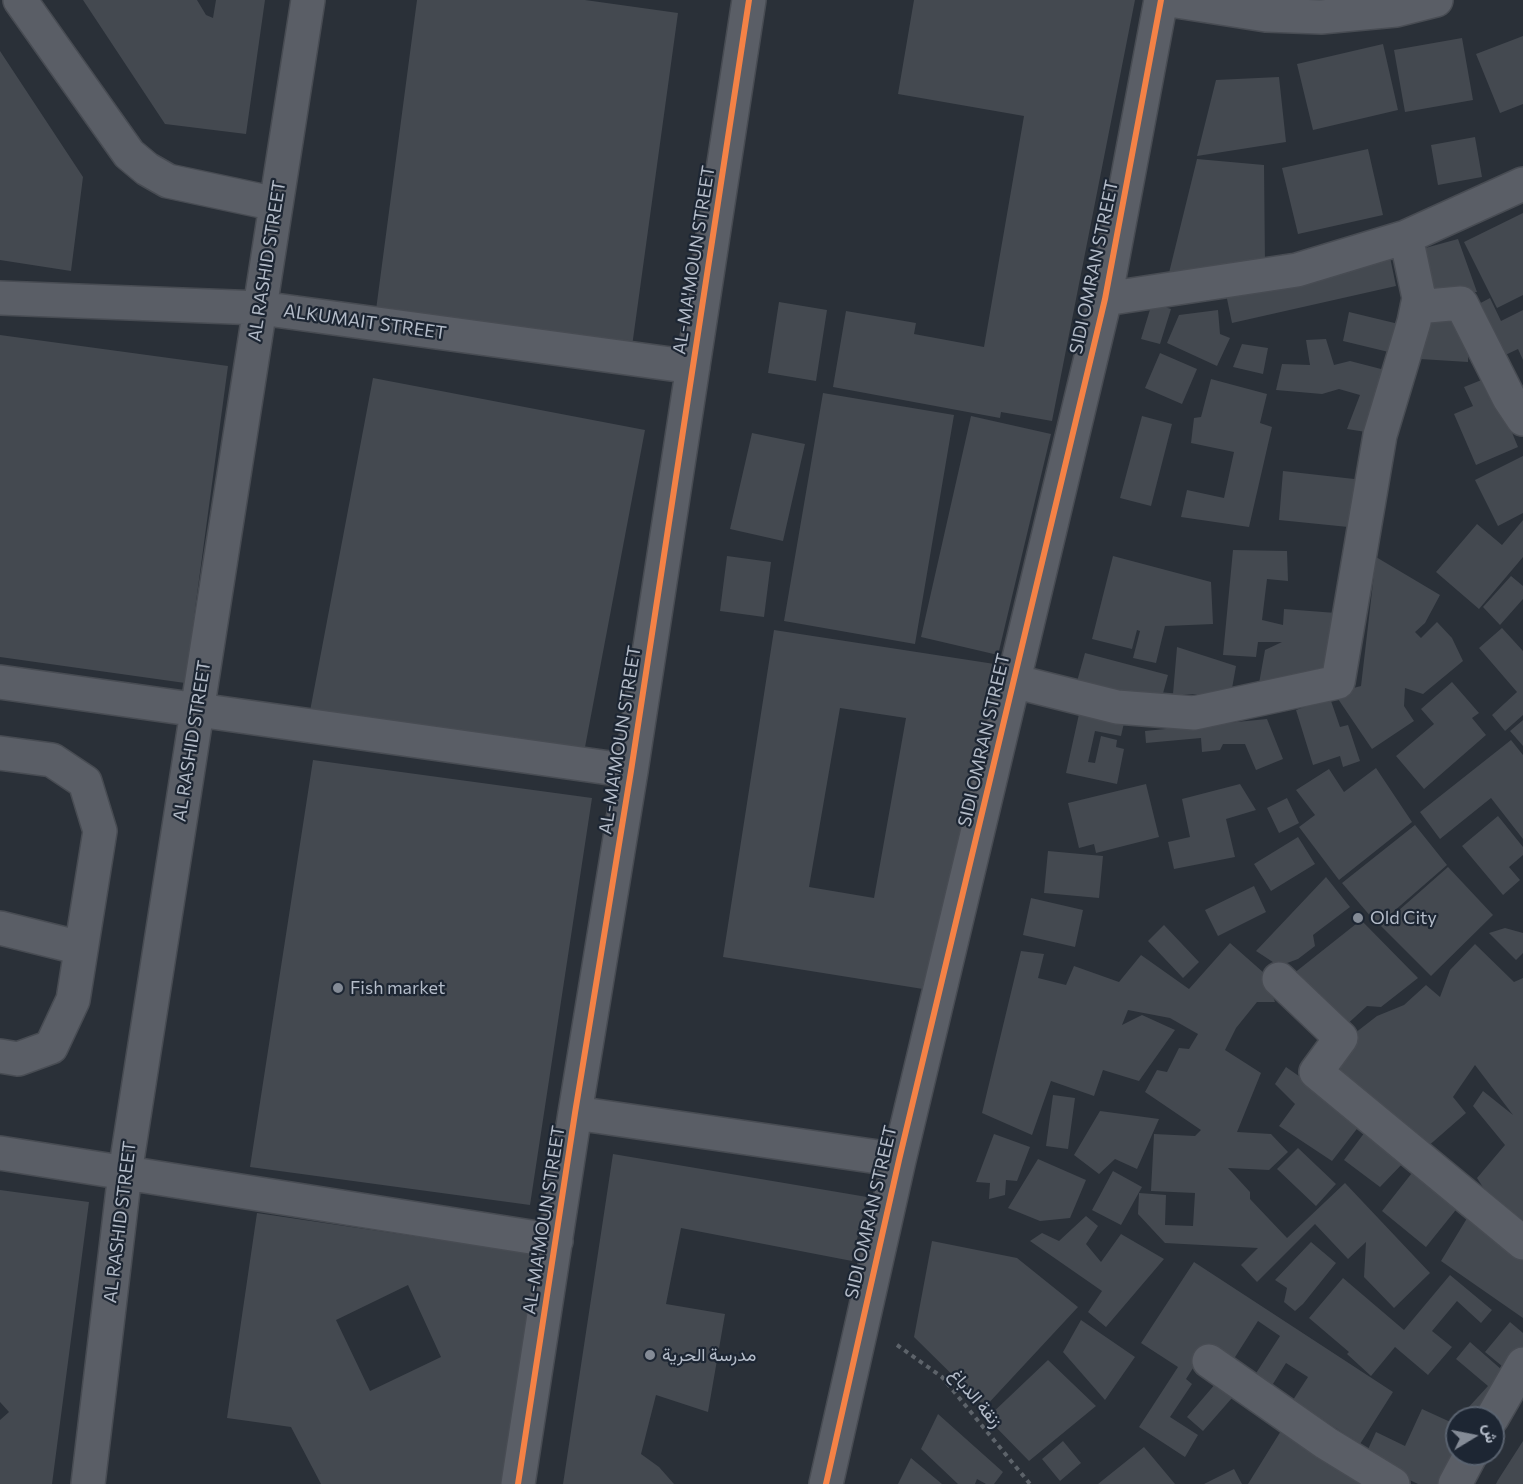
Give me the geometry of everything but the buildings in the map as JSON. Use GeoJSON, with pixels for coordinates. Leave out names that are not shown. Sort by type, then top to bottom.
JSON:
{"type":"FeatureCollection","features":[{"type":"Feature","properties":{"kind":"street"},"geometry":{"type":"LineString","coordinates":[[20,0],[129,154],[147,169],[168,181],[276,204]]}},
{"type":"Feature","properties":{"kind":"street","name":"AL RASHID STREET"},"geometry":{"type":"LineString","coordinates":[[88,1484],[125,1173],[308,0]]}},
{"type":"Feature","properties":{"kind":"street","name":"AL-MA'MOUN STREET"},"geometry":{"type":"LineString","coordinates":[[518,1484],[631,771],[749,0]]}},
{"type":"Feature","properties":{"kind":"street","name":"SIDI OMRAN STREET"},"geometry":{"type":"LineString","coordinates":[[825,1484],[899,1160],[1105,299],[1161,0]]}},
{"type":"Feature","properties":{"kind":"street"},"geometry":{"type":"LineString","coordinates":[[1170,0],[1266,15],[1321,17],[1396,10],[1436,0]]}},
{"type":"Feature","properties":{"kind":"street"},"geometry":{"type":"LineString","coordinates":[[1105,299],[1297,270],[1406,237],[1523,184]]}},
{"type":"Feature","properties":{"kind":"street"},"geometry":{"type":"LineString","coordinates":[[1013,681],[1117,706],[1194,713],[1338,682],[1380,435],[1419,298],[1406,237]]}},
{"type":"Feature","properties":{"kind":"street","name":"ALKUMAIT STREET"},"geometry":{"type":"LineString","coordinates":[[0,298],[260,308],[693,367]]}},
{"type":"Feature","properties":{"kind":"street"},"geometry":{"type":"LineString","coordinates":[[1417,307],[1461,303],[1509,398],[1523,419]]}},
{"type":"Feature","properties":{"kind":"street"},"geometry":{"type":"LineString","coordinates":[[0,682],[198,708],[631,771]]}},
{"type":"Feature","properties":{"kind":"street"},"geometry":{"type":"LineString","coordinates":[[0,753],[52,760],[85,782],[100,831],[74,1000],[51,1047],[18,1059],[0,1056]]}},
{"type":"Feature","properties":{"kind":"street"},"geometry":{"type":"LineString","coordinates":[[0,928],[81,948]]}},
{"type":"Feature","properties":{"kind":"street"},"geometry":{"type":"LineString","coordinates":[[1279,979],[1341,1038],[1316,1072],[1523,1243]]}},
{"type":"Feature","properties":{"kind":"street"},"geometry":{"type":"LineString","coordinates":[[575,1113],[899,1160]]}},
{"type":"Feature","properties":{"kind":"street"},"geometry":{"type":"LineString","coordinates":[[0,1153],[556,1241]]}},
{"type":"Feature","properties":{"kind":"street"},"geometry":{"type":"LineString","coordinates":[[1209,1361],[1326,1443],[1393,1484]]}},
{"type":"Feature","properties":{"kind":"street"},"geometry":{"type":"LineString","coordinates":[[1499,1406],[1523,1364]]}},
{"type":"Feature","properties":{"kind":"street"},"geometry":{"type":"LineString","coordinates":[[1455,1484],[1465,1466]]}},
{"type":"Feature","properties":{"kind":"cycle path"},"geometry":{"type":"LineString","coordinates":[[518,1484],[631,771],[749,0]]}},
{"type":"Feature","properties":{"kind":"cycle path"},"geometry":{"type":"LineString","coordinates":[[826,1484],[899,1160],[1105,299],[1161,0]]}},
{"type":"Feature","properties":{"kind":"place","name":"Old City"},"geometry":{"type":"Point","coordinates":[1358,918]}},
{"type":"Feature","properties":{"kind":"place","name":"Fish market"},"geometry":{"type":"Point","coordinates":[338,988]}},
{"type":"Feature","properties":{"kind":"place","name":"مدرسة الحرية"},"geometry":{"type":"Point","coordinates":[650,1355]}}]}
